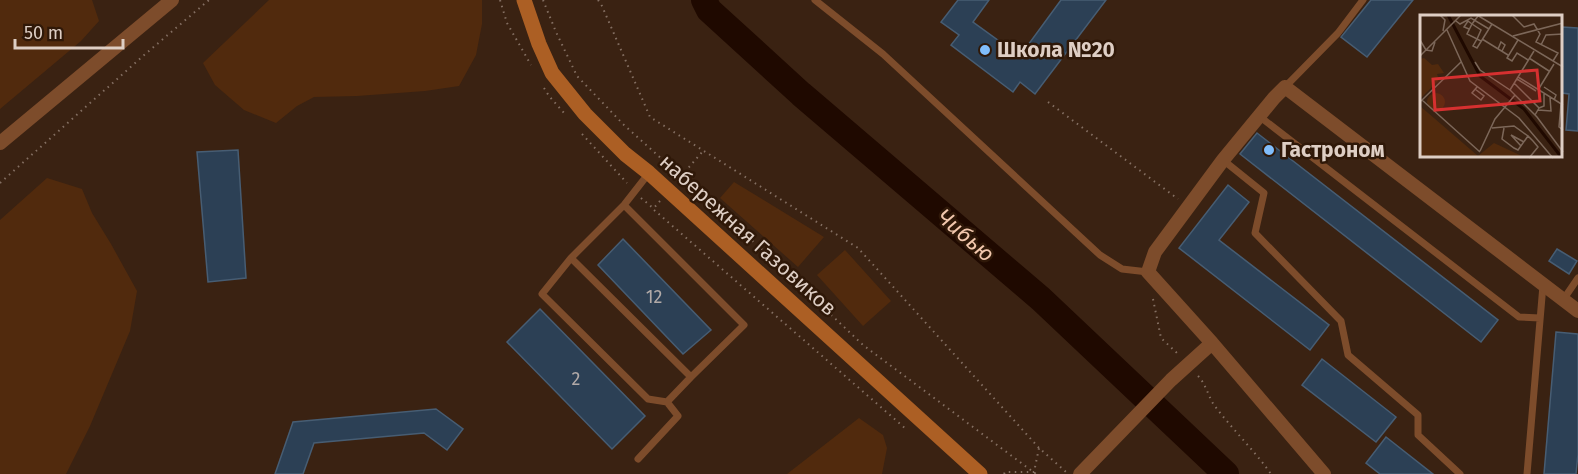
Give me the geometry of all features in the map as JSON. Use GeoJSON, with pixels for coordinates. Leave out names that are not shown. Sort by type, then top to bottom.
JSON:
{"type":"FeatureCollection","features":[{"type":"Feature","properties":{"kind":"main road","name":"набережная Газовиков"},"geometry":{"type":"LineString","coordinates":[[524,0],[552,73],[585,114],[626,154],[981,474]]}},
{"type":"Feature","properties":{"kind":"street"},"geometry":{"type":"LineString","coordinates":[[0,143],[172,0]]}},
{"type":"Feature","properties":{"kind":"street"},"geometry":{"type":"LineString","coordinates":[[1324,474],[1149,272],[1155,252],[1223,160],[1285,87],[1578,311]]}},
{"type":"Feature","properties":{"kind":"street"},"geometry":{"type":"LineString","coordinates":[[1080,474],[1171,380],[1212,343]]}},
{"type":"Feature","properties":{"kind":"lane"},"geometry":{"type":"LineString","coordinates":[[815,0],[883,54],[1100,255],[1122,269],[1149,272]]}},
{"type":"Feature","properties":{"kind":"lane"},"geometry":{"type":"LineString","coordinates":[[1285,87],[1338,33],[1363,0]]}},
{"type":"Feature","properties":{"kind":"lane"},"geometry":{"type":"LineString","coordinates":[[1259,116],[1519,317],[1540,318]]}},
{"type":"Feature","properties":{"kind":"lane"},"geometry":{"type":"LineString","coordinates":[[1223,160],[1264,193],[1255,233],[1341,321],[1348,355],[1418,415],[1418,435],[1460,474]]}},
{"type":"Feature","properties":{"kind":"lane"},"geometry":{"type":"LineString","coordinates":[[638,459],[678,416],[667,402],[648,399],[542,294],[571,258],[624,205],[649,173]]}},
{"type":"Feature","properties":{"kind":"lane"},"geometry":{"type":"LineString","coordinates":[[624,205],[744,325],[667,402]]}},
{"type":"Feature","properties":{"kind":"lane"},"geometry":{"type":"LineString","coordinates":[[571,258],[691,377]]}},
{"type":"Feature","properties":{"kind":"lane"},"geometry":{"type":"LineString","coordinates":[[1563,300],[1578,278]]}},
{"type":"Feature","properties":{"kind":"lane"},"geometry":{"type":"LineString","coordinates":[[1527,474],[1543,285]]}},
{"type":"Feature","properties":{"kind":"path"},"geometry":{"type":"LineString","coordinates":[[0,183],[209,0]]}},
{"type":"Feature","properties":{"kind":"path"},"geometry":{"type":"LineString","coordinates":[[543,0],[577,76],[623,124],[768,255],[863,345],[1035,473]]}},
{"type":"Feature","properties":{"kind":"path"},"geometry":{"type":"LineString","coordinates":[[598,0],[650,117],[858,248],[1039,448],[1068,474]]}},
{"type":"Feature","properties":{"kind":"path"},"geometry":{"type":"LineString","coordinates":[[1048,102],[1189,207]]}},
{"type":"Feature","properties":{"kind":"path"},"geometry":{"type":"LineString","coordinates":[[634,192],[653,209]]}},
{"type":"Feature","properties":{"kind":"path"},"geometry":{"type":"LineString","coordinates":[[1035,473],[1039,448]]}},
{"type":"Feature","properties":{"kind":"path"},"geometry":{"type":"LineString","coordinates":[[1004,474],[1005,472],[1035,473]]}},
{"type":"Feature","properties":{"kind":"shaded area"},"geometry":{"type":"Polygon","coordinates":[[[0,0],[92,0],[99,21],[81,41],[0,109],[0,0]]]}},
{"type":"Feature","properties":{"kind":"shaded area"},"geometry":{"type":"Polygon","coordinates":[[[269,0],[482,0],[482,24],[476,55],[459,86],[425,91],[314,97],[297,106],[276,123],[244,110],[215,85],[203,63],[269,0]]]}},
{"type":"Feature","properties":{"kind":"shaded area"},"geometry":{"type":"Polygon","coordinates":[[[47,178],[82,189],[92,213],[137,291],[130,331],[90,426],[66,474],[0,474],[0,220],[47,178]]]}},
{"type":"Feature","properties":{"kind":"shaded area"},"geometry":{"type":"Polygon","coordinates":[[[734,182],[824,237],[798,267],[720,198],[734,182]]]}},
{"type":"Feature","properties":{"kind":"shaded area"},"geometry":{"type":"Polygon","coordinates":[[[845,250],[891,301],[863,326],[817,275],[845,250]]]}},
{"type":"Feature","properties":{"kind":"shaded area"},"geometry":{"type":"Polygon","coordinates":[[[859,418],[883,435],[887,448],[882,474],[787,474],[859,418]]]}},
{"type":"Feature","properties":{"kind":"building","name":"Школа №20"},"geometry":{"type":"Polygon","coordinates":[[[958,0],[989,0],[973,22],[1020,56],[1061,0],[1106,0],[1035,94],[1020,82],[1013,92],[951,45],[959,35],[941,22],[958,0]]]}},
{"type":"Feature","properties":{"kind":"building"},"geometry":{"type":"Polygon","coordinates":[[[1371,0],[1413,0],[1367,57],[1341,37],[1371,0]]]}},
{"type":"Feature","properties":{"kind":"building"},"geometry":{"type":"Polygon","coordinates":[[[1563,27],[1578,28],[1578,131],[1566,130],[1569,94],[1563,93],[1563,27]]]}},
{"type":"Feature","properties":{"kind":"building"},"geometry":{"type":"Polygon","coordinates":[[[1257,133],[1498,320],[1481,342],[1240,154],[1257,133]]]}},
{"type":"Feature","properties":{"kind":"building"},"geometry":{"type":"Polygon","coordinates":[[[238,150],[246,278],[208,282],[197,152],[238,150]]]}},
{"type":"Feature","properties":{"kind":"building"},"geometry":{"type":"Polygon","coordinates":[[[1228,185],[1249,202],[1219,240],[1329,325],[1310,350],[1179,248],[1228,185]]]}},
{"type":"Feature","properties":{"kind":"building"},"geometry":{"type":"Polygon","coordinates":[[[623,239],[711,330],[683,354],[598,265],[623,239]]]}},
{"type":"Feature","properties":{"kind":"building"},"geometry":{"type":"Polygon","coordinates":[[[1557,249],[1577,261],[1569,274],[1549,261],[1557,249]]]}},
{"type":"Feature","properties":{"kind":"building"},"geometry":{"type":"Polygon","coordinates":[[[540,309],[645,416],[612,449],[507,342],[540,309]]]}},
{"type":"Feature","properties":{"kind":"building"},"geometry":{"type":"Polygon","coordinates":[[[1556,332],[1578,334],[1576,474],[1544,474],[1556,332]]]}},
{"type":"Feature","properties":{"kind":"building"},"geometry":{"type":"Polygon","coordinates":[[[1322,359],[1396,417],[1376,442],[1302,385],[1322,359]]]}},
{"type":"Feature","properties":{"kind":"building"},"geometry":{"type":"Polygon","coordinates":[[[436,409],[463,429],[447,450],[424,433],[314,443],[303,474],[275,474],[293,422],[436,409]]]}},
{"type":"Feature","properties":{"kind":"building"},"geometry":{"type":"Polygon","coordinates":[[[1386,437],[1433,474],[1380,474],[1366,463],[1386,437]]]}},
{"type":"Feature","properties":{"kind":"waterway","name":"Чибью"},"geometry":{"type":"LineString","coordinates":[[704,0],[709,10],[801,94],[1041,299],[1226,474]]}},
{"type":"Feature","properties":{"kind":"place","name":"Школа №20"},"geometry":{"type":"Point","coordinates":[985,50]}},
{"type":"Feature","properties":{"kind":"place","name":"Гастроном"},"geometry":{"type":"Point","coordinates":[1269,150]}}]}
